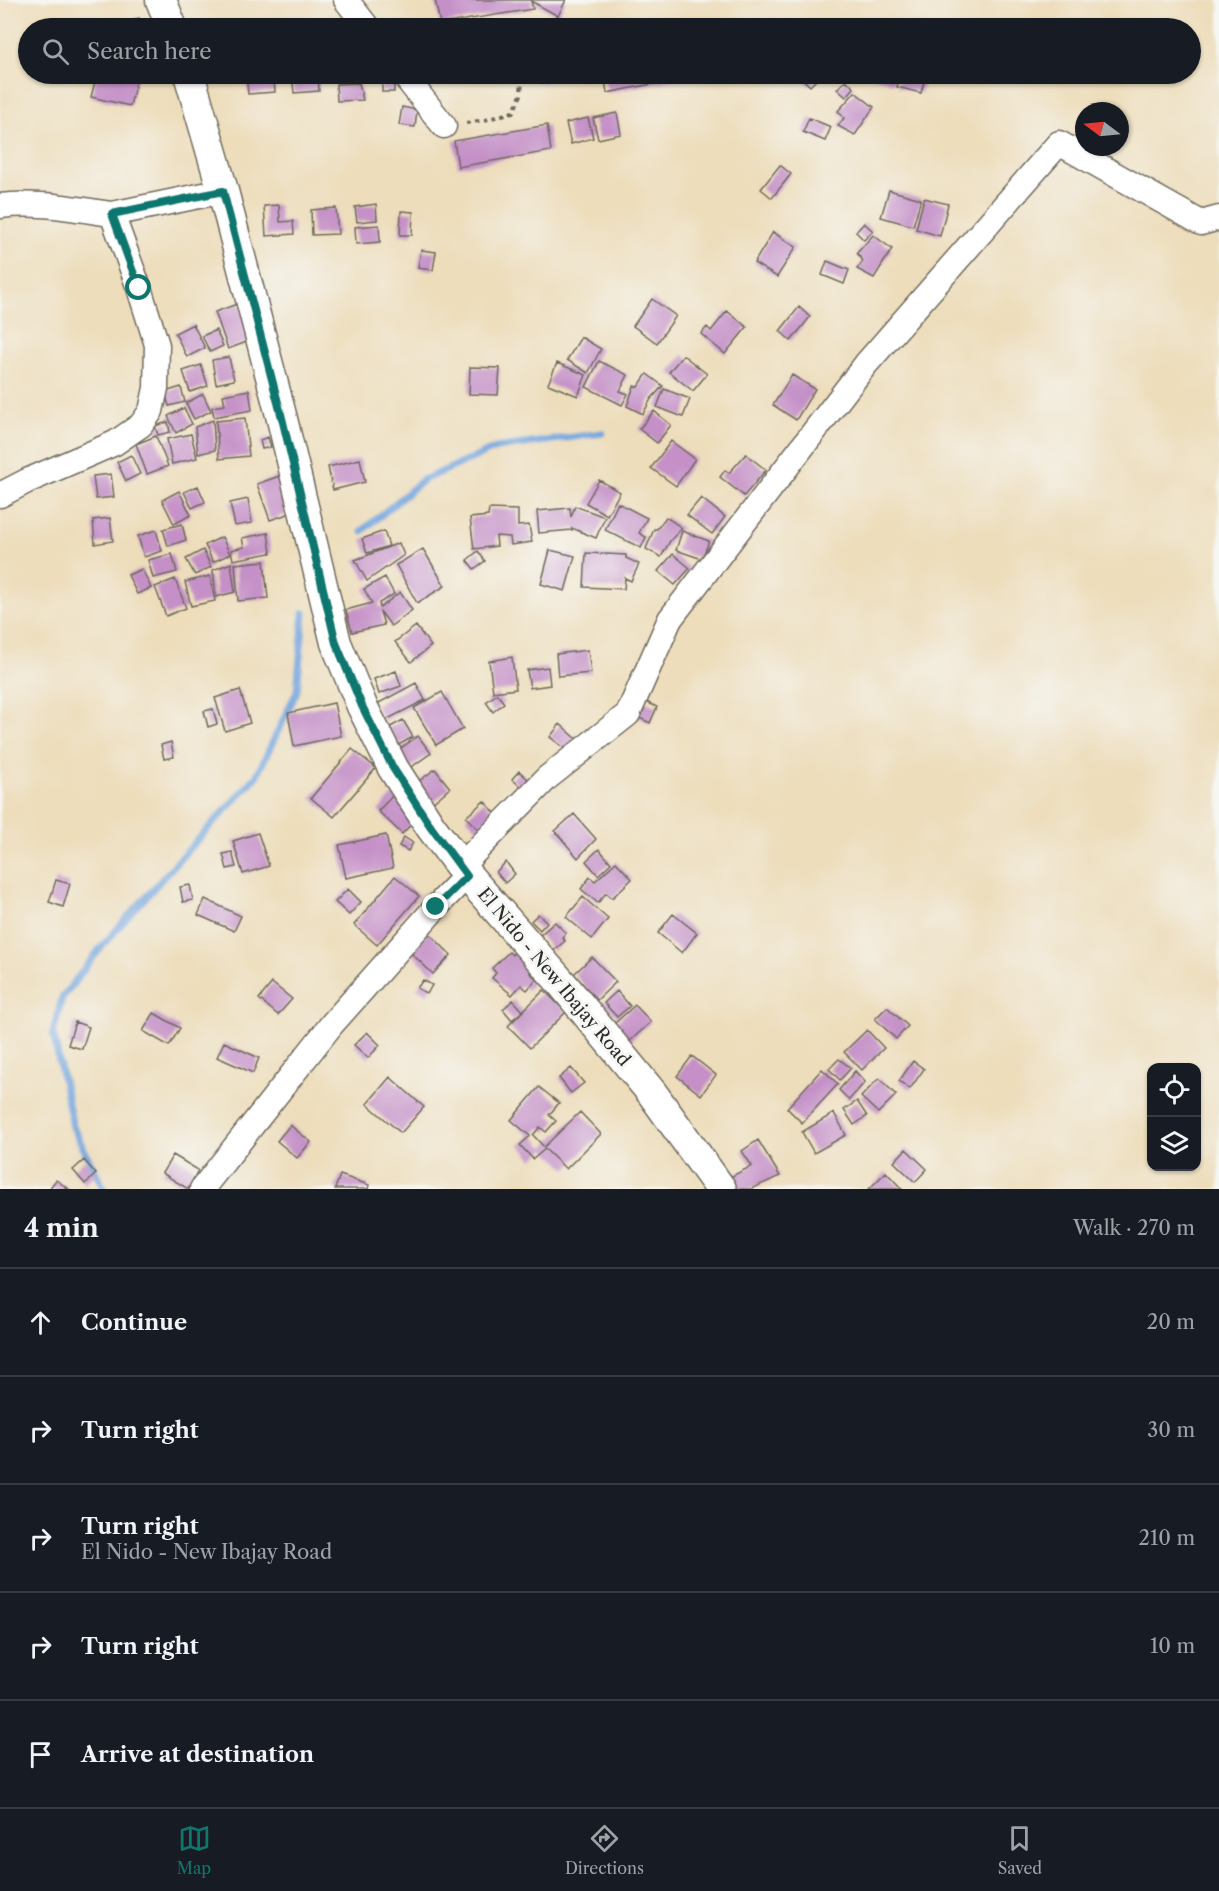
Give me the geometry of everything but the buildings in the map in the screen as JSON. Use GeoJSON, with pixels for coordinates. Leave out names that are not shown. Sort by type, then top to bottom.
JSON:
{"type":"FeatureCollection","features":[{"type":"Feature","properties":{"kind":"main road"},"geometry":{"type":"LineString","coordinates":[[161,0],[168,18]]}},
{"type":"Feature","properties":{"kind":"main road","name":"El Nido - New Ibajay Road"},"geometry":{"type":"LineString","coordinates":[[192,84],[223,191],[282,418],[336,643],[362,706],[393,768],[431,827],[464,871],[564,986],[652,1093],[721,1189]]}},
{"type":"Feature","properties":{"kind":"street"},"geometry":{"type":"LineString","coordinates":[[346,0],[360,18]]}},
{"type":"Feature","properties":{"kind":"street"},"geometry":{"type":"LineString","coordinates":[[412,84],[444,126]]}},
{"type":"Feature","properties":{"kind":"street"},"geometry":{"type":"LineString","coordinates":[[202,1189],[333,1024],[547,778],[628,714],[670,619],[866,364],[1059,144],[1201,223],[1219,218]]}},
{"type":"Feature","properties":{"kind":"street"},"geometry":{"type":"LineString","coordinates":[[0,206],[15,204],[62,207],[112,214],[223,191]]}},
{"type":"Feature","properties":{"kind":"street"},"geometry":{"type":"LineString","coordinates":[[0,495],[115,443],[141,425],[151,411],[156,388],[157,345],[112,214]]}},
{"type":"Feature","properties":{"kind":"path"},"geometry":{"type":"LineString","coordinates":[[444,126],[485,120],[513,112],[521,95],[522,84]]}},
{"type":"Feature","properties":{"kind":"waterway"},"geometry":{"type":"LineString","coordinates":[[362,531],[423,480],[496,448],[602,433]]}},
{"type":"Feature","properties":{"kind":"waterway"},"geometry":{"type":"LineString","coordinates":[[104,1189],[73,1127],[53,1033],[62,998],[102,946],[256,777],[297,691],[304,613]]}},
{"type":"Feature","properties":{"kind":"route"},"geometry":{"type":"LineString","coordinates":[[139,288],[112,214],[223,191],[282,418],[336,643],[362,706],[393,768],[431,827],[467,876],[436,907]]}}]}
